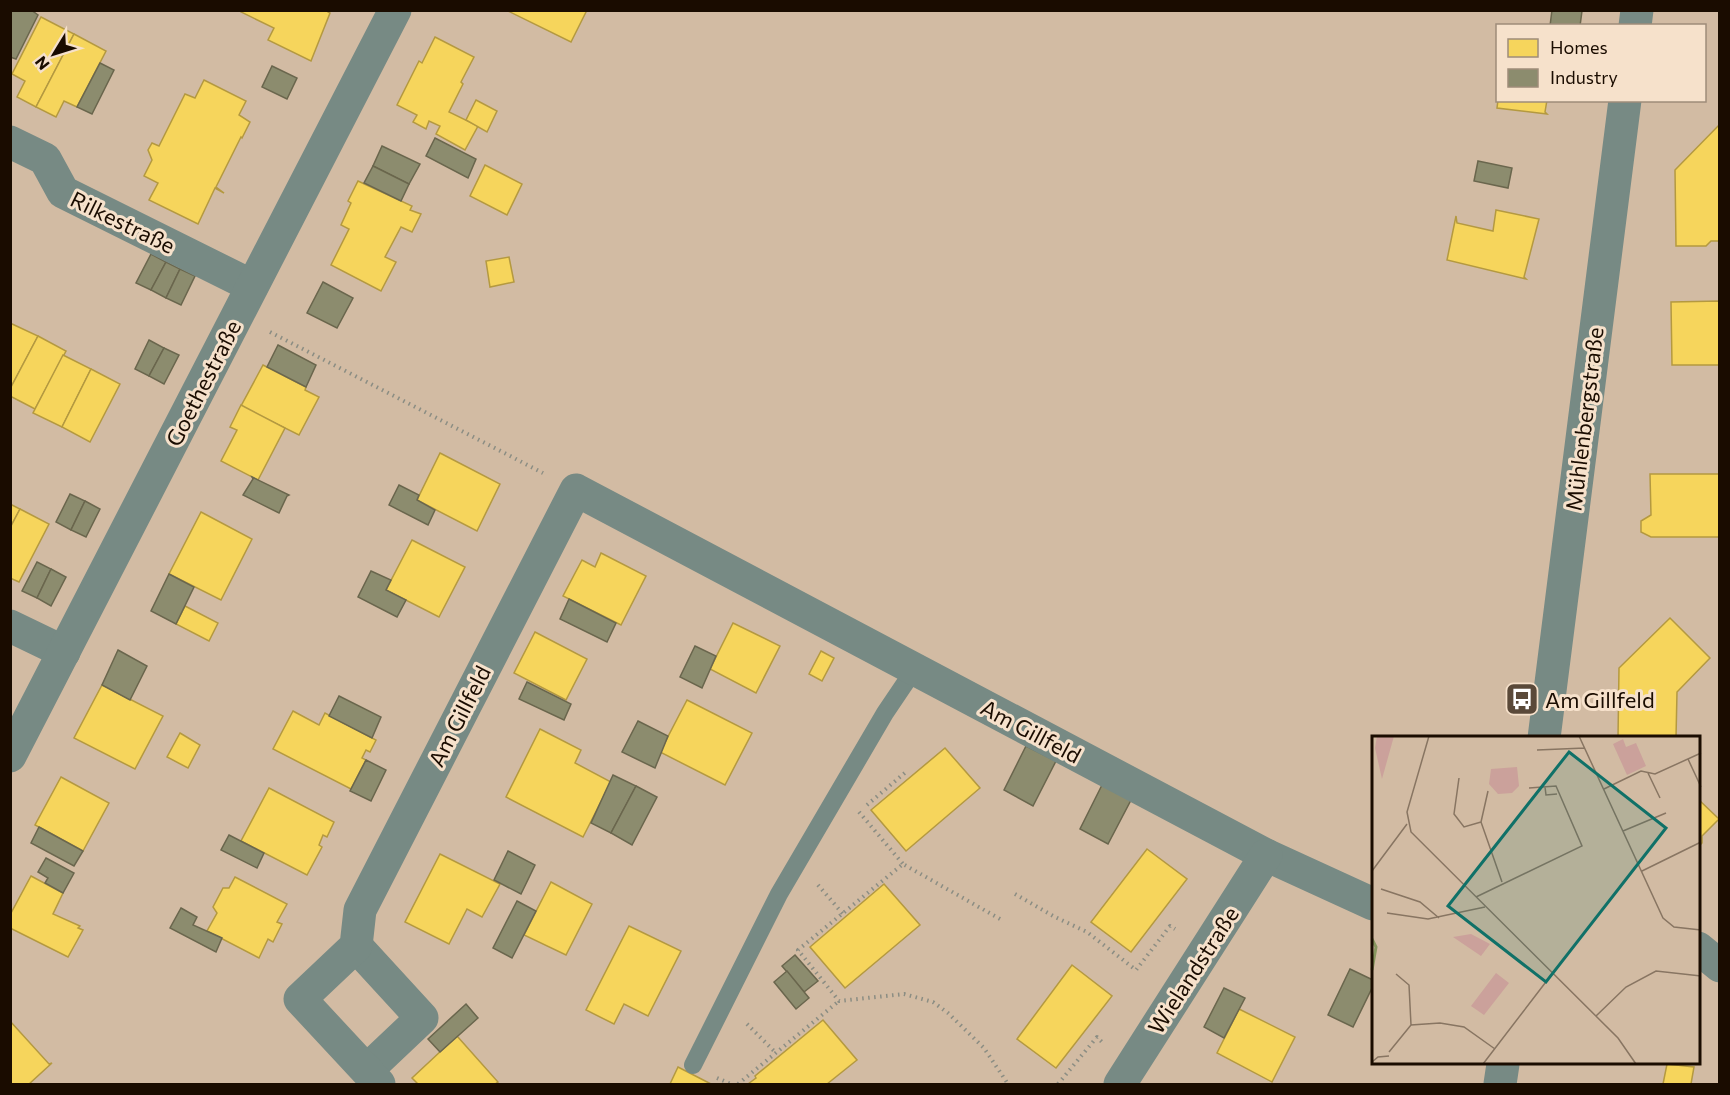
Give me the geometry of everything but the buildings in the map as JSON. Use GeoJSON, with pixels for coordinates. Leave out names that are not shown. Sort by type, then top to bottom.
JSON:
{"type":"FeatureCollection","features":[{"type":"Feature","properties":{"kind":"street","name":"Goethestraße"},"geometry":{"type":"LineString","coordinates":[[10,756],[395,10]]}},
{"type":"Feature","properties":{"kind":"street","name":"Mühlenbergstraße"},"geometry":{"type":"LineString","coordinates":[[1544,736],[1625,102]]}},
{"type":"Feature","properties":{"kind":"street","name":"Rilkestraße"},"geometry":{"type":"LineString","coordinates":[[10,142],[45,159],[63,192],[252,286]]}},
{"type":"Feature","properties":{"kind":"street","name":"Am Gillfeld"},"geometry":{"type":"LineString","coordinates":[[356,946],[360,910],[576,490],[1266,855],[1372,904]]}},
{"type":"Feature","properties":{"kind":"street"},"geometry":{"type":"LineString","coordinates":[[10,626],[64,652]]}},
{"type":"Feature","properties":{"kind":"street","name":"Wielandstraße"},"geometry":{"type":"LineString","coordinates":[[1120,1084],[1266,855]]}},
{"type":"Feature","properties":{"kind":"street"},"geometry":{"type":"LineString","coordinates":[[356,946],[422,1018],[373,1077],[300,999],[356,946]]}},
{"type":"Feature","properties":{"kind":"street"},"geometry":{"type":"LineString","coordinates":[[1700,950],[1719,966]]}},
{"type":"Feature","properties":{"kind":"street"},"geometry":{"type":"LineString","coordinates":[[1500,1084],[1503,1065]]}},
{"type":"Feature","properties":{"kind":"lane"},"geometry":{"type":"LineString","coordinates":[[693,1065],[778,894],[885,713],[914,670]]}},
{"type":"Feature","properties":{"kind":"path"},"geometry":{"type":"LineString","coordinates":[[238,315],[576,490]]}},
{"type":"Feature","properties":{"kind":"path"},"geometry":{"type":"LineString","coordinates":[[908,771],[859,812],[903,864],[1000,919]]}},
{"type":"Feature","properties":{"kind":"path"},"geometry":{"type":"LineString","coordinates":[[839,1001],[798,950],[903,864]]}},
{"type":"Feature","properties":{"kind":"path"},"geometry":{"type":"LineString","coordinates":[[1015,894],[1054,917],[1087,932],[1136,970],[1170,926],[1205,951]]}},
{"type":"Feature","properties":{"kind":"path"},"geometry":{"type":"LineString","coordinates":[[738,1084],[839,1001],[904,994],[933,1002],[948,1013],[984,1048],[1008,1084]]}},
{"type":"Feature","properties":{"kind":"path"},"geometry":{"type":"LineString","coordinates":[[724,1002],[776,1053]]}},
{"type":"Feature","properties":{"kind":"place","name":"Am Gillfeld"},"geometry":{"type":"Point","coordinates":[1522,699]}}]}
